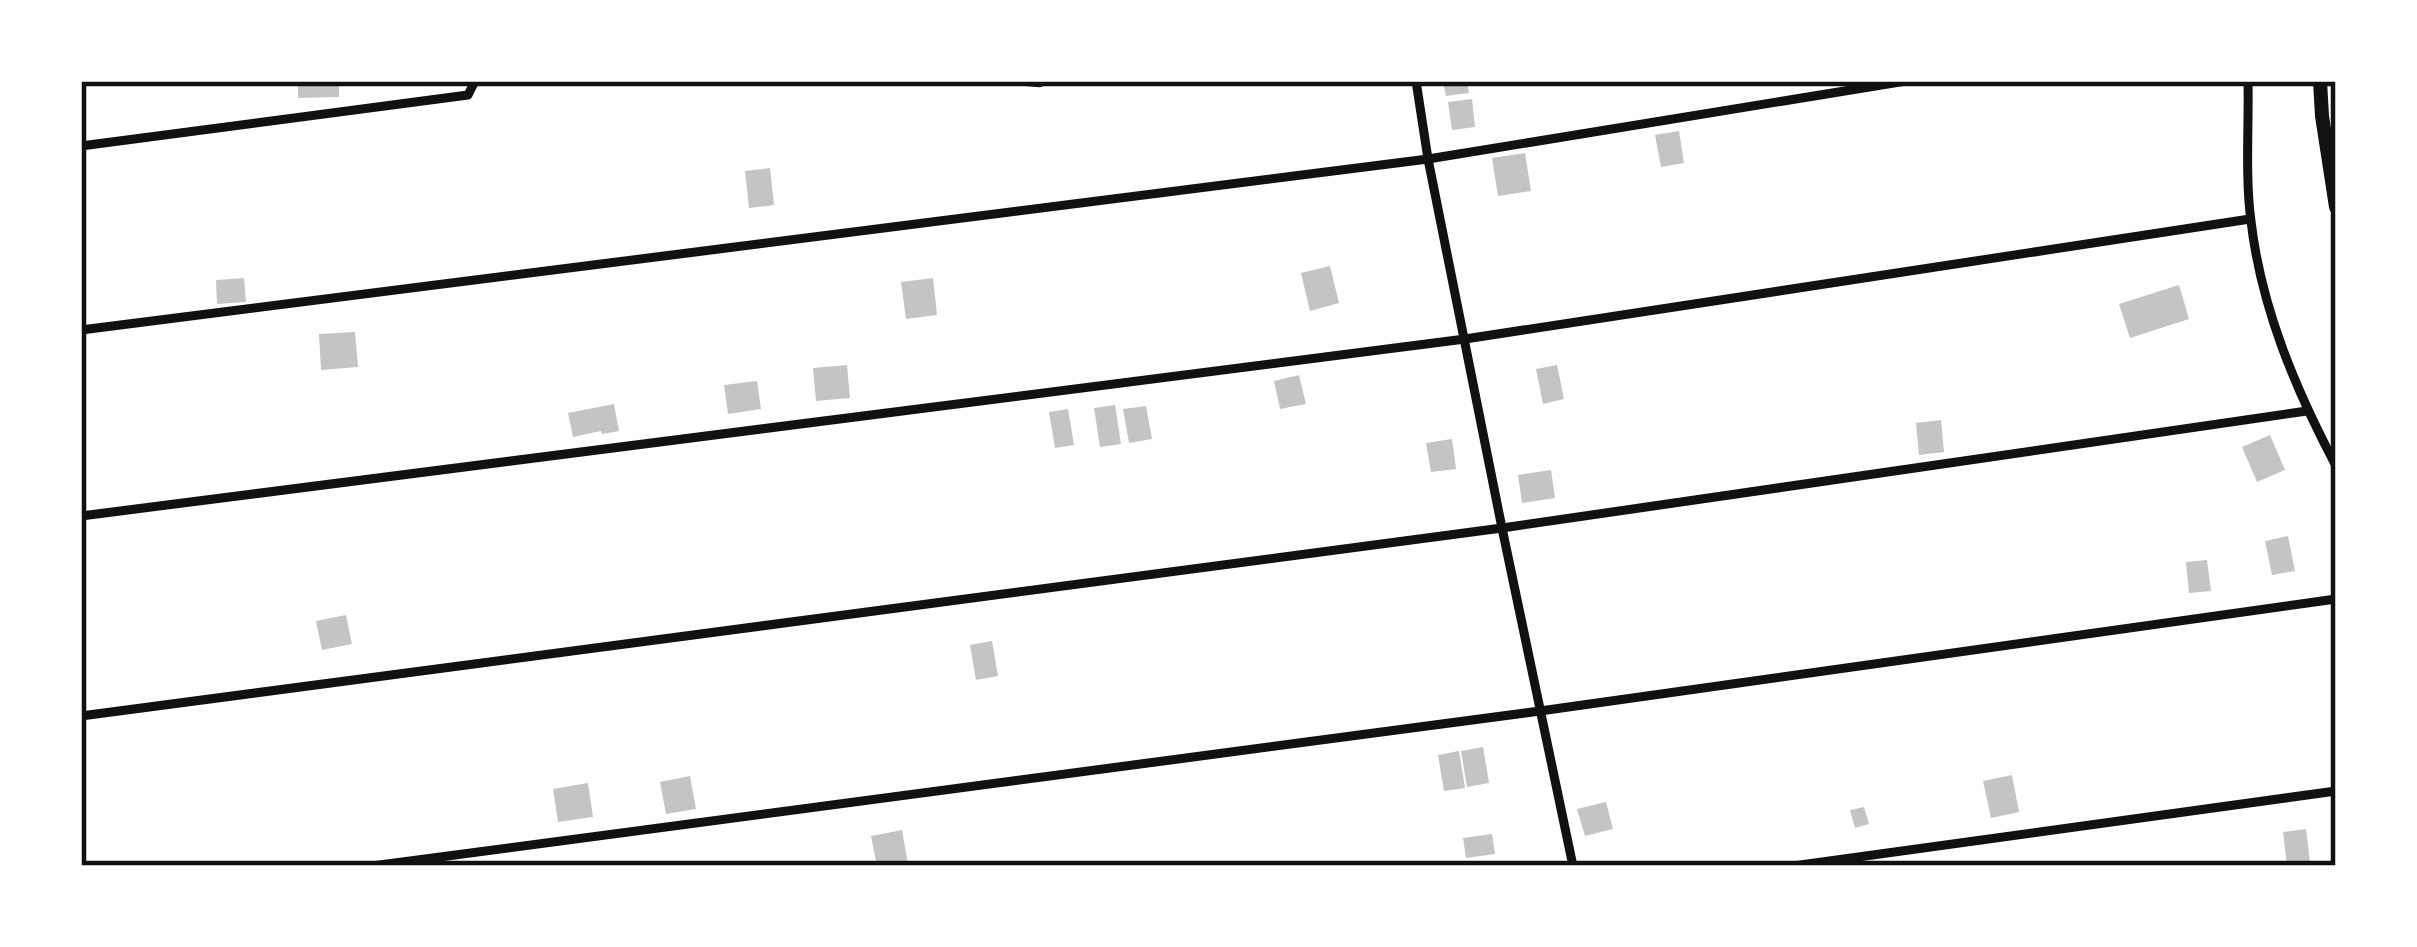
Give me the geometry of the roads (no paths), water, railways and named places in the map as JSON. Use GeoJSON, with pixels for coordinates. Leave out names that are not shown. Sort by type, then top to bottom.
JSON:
{"type":"FeatureCollection","features":[{"type":"Feature","properties":{"kind":"highway"},"geometry":{"type":"LineString","coordinates":[[2320,81],[2336,207]]}},
{"type":"Feature","properties":{"kind":"street"},"geometry":{"type":"LineString","coordinates":[[81,146],[468,95],[476,81]]}},
{"type":"Feature","properties":{"kind":"street"},"geometry":{"type":"LineString","coordinates":[[1416,81],[1573,866]]}},
{"type":"Feature","properties":{"kind":"street"},"geometry":{"type":"LineString","coordinates":[[81,330],[1428,159],[1906,81]]}},
{"type":"Feature","properties":{"kind":"street"},"geometry":{"type":"LineString","coordinates":[[2248,81],[2250,218],[2267,304],[2307,411],[2336,466]]}},
{"type":"Feature","properties":{"kind":"street"},"geometry":{"type":"LineString","coordinates":[[81,516],[1465,339],[2250,218]]}},
{"type":"Feature","properties":{"kind":"street"},"geometry":{"type":"LineString","coordinates":[[81,716],[1502,528],[2307,411]]}},
{"type":"Feature","properties":{"kind":"street"},"geometry":{"type":"LineString","coordinates":[[372,866],[1540,711],[2336,598]]}},
{"type":"Feature","properties":{"kind":"street"},"geometry":{"type":"LineString","coordinates":[[1793,866],[2336,790]]}},
{"type":"Feature","properties":{"kind":"lane"},"geometry":{"type":"LineString","coordinates":[[990,81],[1040,85],[1050,81]]}}]}
